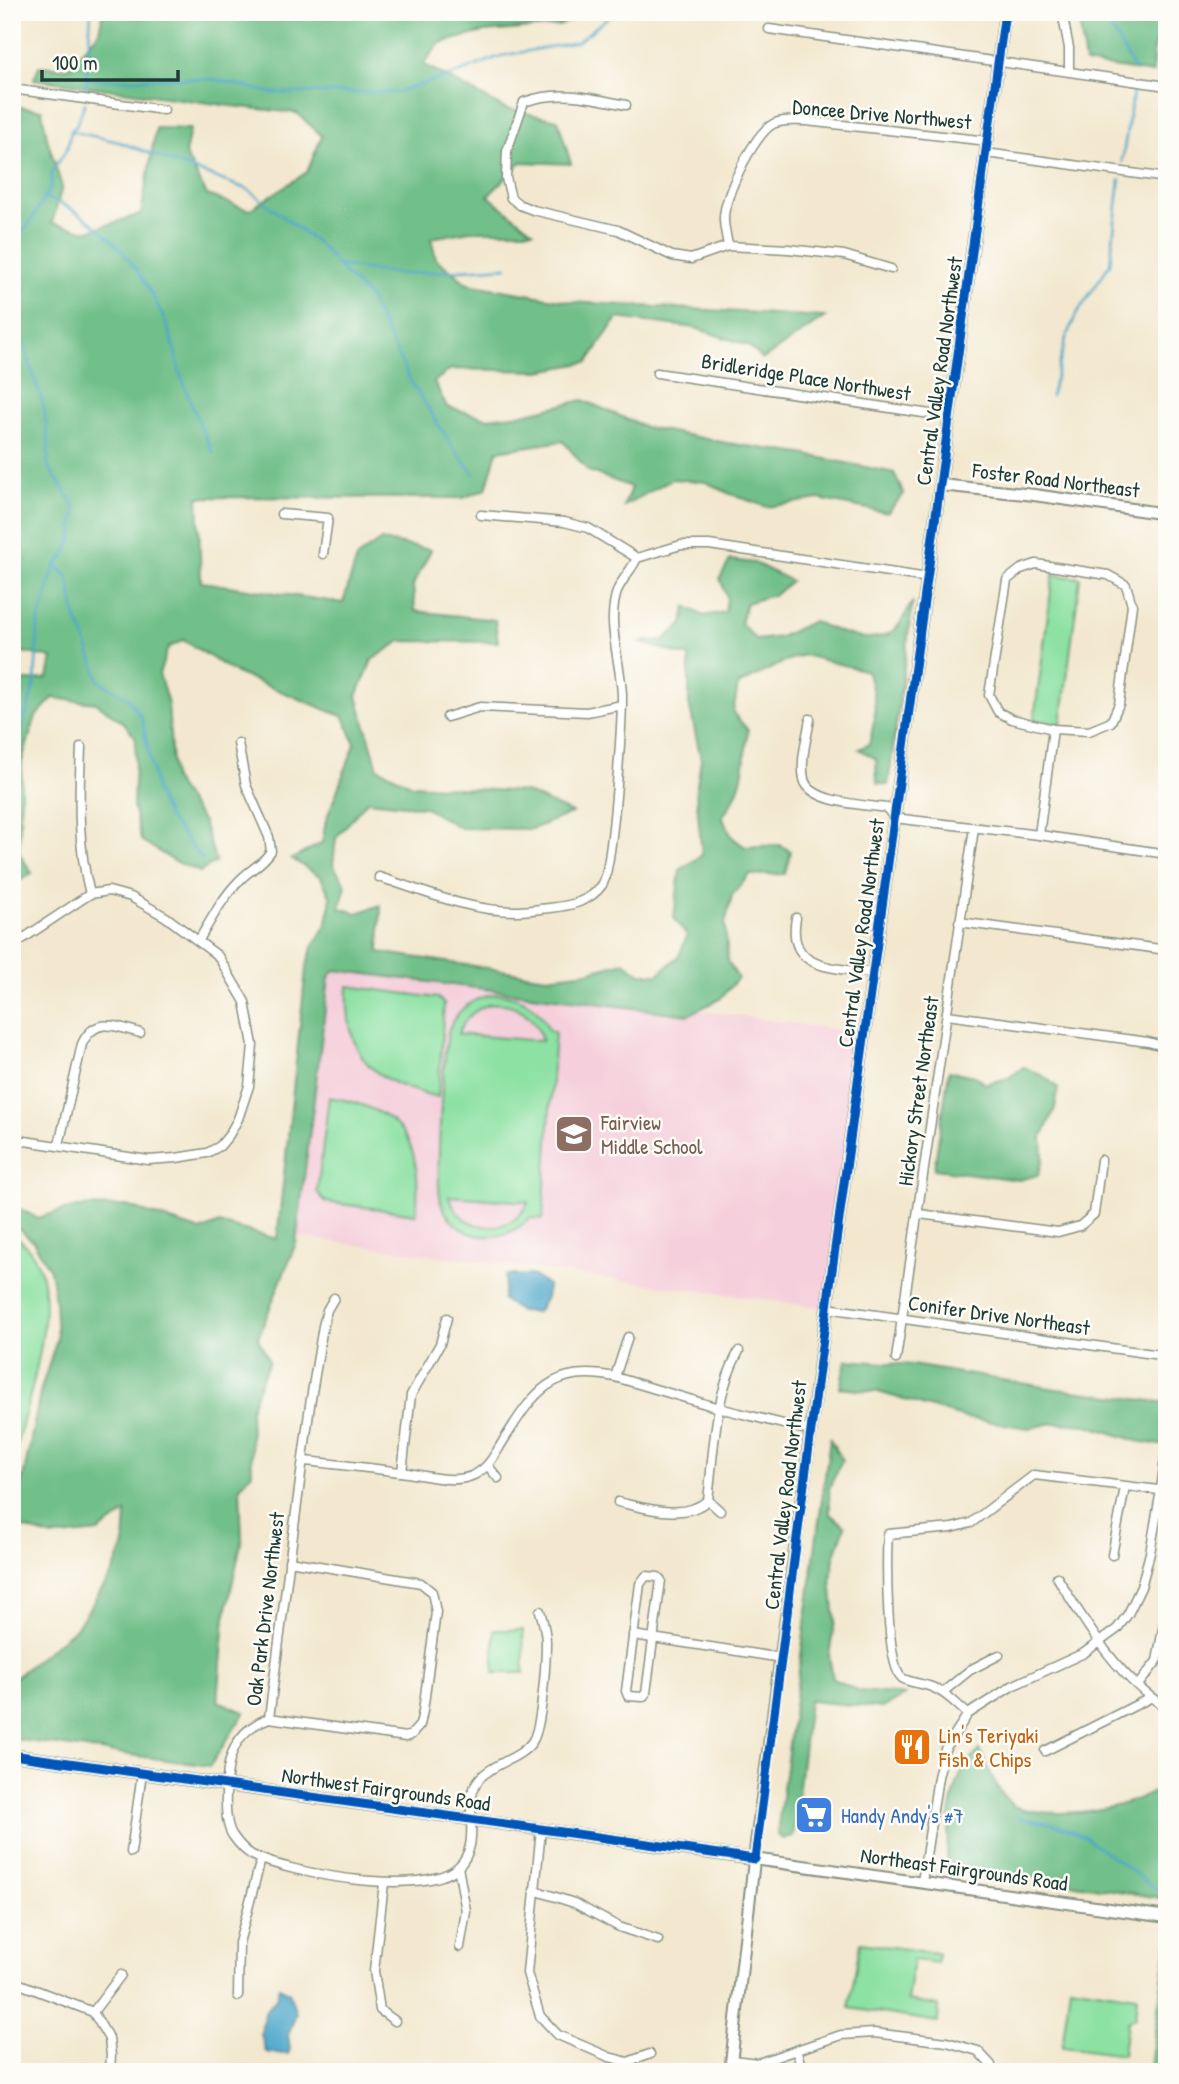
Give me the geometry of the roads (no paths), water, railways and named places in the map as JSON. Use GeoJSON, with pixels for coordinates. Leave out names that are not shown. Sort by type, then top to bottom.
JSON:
{"type":"FeatureCollection","features":[{"type":"Feature","properties":{"kind":"main road","name":"Central Valley Road Northwest"},"geometry":{"type":"LineString","coordinates":[[730,2072],[827,1308],[1005,12]]}},
{"type":"Feature","properties":{"kind":"main road","name":"Foster Road Northeast"},"geometry":{"type":"LineString","coordinates":[[941,485],[1167,514]]}},
{"type":"Feature","properties":{"kind":"main road","name":"Northwest Fairgrounds Road"},"geometry":{"type":"LineString","coordinates":[[12,1755],[755,1859]]}},
{"type":"Feature","properties":{"kind":"main road","name":"Northeast Fairgrounds Road"},"geometry":{"type":"LineString","coordinates":[[755,1859],[1167,1917]]}},
{"type":"Feature","properties":{"kind":"street"},"geometry":{"type":"LineString","coordinates":[[1062,12],[1069,48],[1069,71]]}},
{"type":"Feature","properties":{"kind":"street"},"geometry":{"type":"LineString","coordinates":[[769,29],[1167,86]]}},
{"type":"Feature","properties":{"kind":"street"},"geometry":{"type":"LineString","coordinates":[[12,89],[164,110]]}},
{"type":"Feature","properties":{"kind":"street"},"geometry":{"type":"LineString","coordinates":[[626,105],[570,94],[524,102],[507,151],[506,178],[511,198],[533,210],[618,229],[658,252],[672,256],[691,259],[728,246],[800,250],[844,255],[891,269]]}},
{"type":"Feature","properties":{"kind":"street","name":"Doncee Drive Northwest"},"geometry":{"type":"LineString","coordinates":[[728,246],[723,217],[734,184],[759,138],[775,123],[787,120],[806,121],[987,147]]}},
{"type":"Feature","properties":{"kind":"street"},"geometry":{"type":"LineString","coordinates":[[987,147],[1167,178]]}},
{"type":"Feature","properties":{"kind":"street","name":"Bridleridge Place Northwest"},"geometry":{"type":"LineString","coordinates":[[657,373],[950,417]]}},
{"type":"Feature","properties":{"kind":"street"},"geometry":{"type":"LineString","coordinates":[[281,514],[328,517],[323,554]]}},
{"type":"Feature","properties":{"kind":"street"},"geometry":{"type":"LineString","coordinates":[[481,515],[564,522],[589,528],[637,558]]}},
{"type":"Feature","properties":{"kind":"street"},"geometry":{"type":"LineString","coordinates":[[379,877],[487,909],[518,911],[564,906],[590,897],[603,884],[622,705],[614,604],[622,580],[637,558],[681,545],[709,545],[928,578]]}},
{"type":"Feature","properties":{"kind":"street"},"geometry":{"type":"LineString","coordinates":[[1036,564],[1108,575],[1126,585],[1132,605],[1119,704],[1111,722],[1089,731],[1053,729],[1012,719],[998,712],[989,695],[1007,580],[1021,569],[1036,564]]}},
{"type":"Feature","properties":{"kind":"street"},"geometry":{"type":"LineString","coordinates":[[447,717],[480,707],[587,712],[622,705]]}},
{"type":"Feature","properties":{"kind":"street"},"geometry":{"type":"LineString","coordinates":[[810,719],[803,759],[804,778],[807,787],[824,798],[887,808],[894,818],[1039,835],[1167,854]]}},
{"type":"Feature","properties":{"kind":"street"},"geometry":{"type":"LineString","coordinates":[[1039,835],[1053,729]]}},
{"type":"Feature","properties":{"kind":"street"},"geometry":{"type":"LineString","coordinates":[[199,940],[236,883],[265,860],[271,851],[269,837],[246,785],[238,743]]}},
{"type":"Feature","properties":{"kind":"street"},"geometry":{"type":"LineString","coordinates":[[80,747],[79,839],[90,894]]}},
{"type":"Feature","properties":{"kind":"street","name":"Hickory Street Northeast"},"geometry":{"type":"LineString","coordinates":[[896,1359],[904,1319],[974,828]]}},
{"type":"Feature","properties":{"kind":"street"},"geometry":{"type":"LineString","coordinates":[[12,946],[90,894],[109,891],[131,897],[199,940],[218,956],[239,988],[253,1045],[248,1086],[238,1119],[219,1146],[207,1153],[148,1160],[12,1139]]}},
{"type":"Feature","properties":{"kind":"street"},"geometry":{"type":"LineString","coordinates":[[796,918],[796,945],[807,960],[828,967],[873,973]]}},
{"type":"Feature","properties":{"kind":"street"},"geometry":{"type":"LineString","coordinates":[[959,922],[1167,950]]}},
{"type":"Feature","properties":{"kind":"street"},"geometry":{"type":"LineString","coordinates":[[947,1015],[1148,1042],[1167,1047]]}},
{"type":"Feature","properties":{"kind":"street"},"geometry":{"type":"LineString","coordinates":[[60,1145],[87,1032],[98,1026],[110,1025],[141,1034]]}},
{"type":"Feature","properties":{"kind":"street"},"geometry":{"type":"LineString","coordinates":[[919,1214],[1058,1232],[1080,1226],[1094,1214],[1101,1160]]}},
{"type":"Feature","properties":{"kind":"street","name":"Oak Park Drive Northwest"},"geometry":{"type":"LineString","coordinates":[[261,1859],[249,1853],[231,1834],[226,1785],[230,1760],[245,1731],[269,1718],[310,1405],[323,1326],[327,1310],[334,1298]]}},
{"type":"Feature","properties":{"kind":"street","name":"Conifer Drive Northeast"},"geometry":{"type":"LineString","coordinates":[[827,1308],[1167,1356]]}},
{"type":"Feature","properties":{"kind":"street"},"geometry":{"type":"LineString","coordinates":[[402,1472],[411,1395],[440,1344],[447,1318]]}},
{"type":"Feature","properties":{"kind":"street"},"geometry":{"type":"LineString","coordinates":[[615,1377],[628,1338]]}},
{"type":"Feature","properties":{"kind":"street"},"geometry":{"type":"LineString","coordinates":[[618,1502],[687,1511],[700,1508],[708,1500],[719,1408],[730,1367],[739,1351]]}},
{"type":"Feature","properties":{"kind":"street"},"geometry":{"type":"LineString","coordinates":[[304,1461],[458,1478],[472,1476],[488,1466],[517,1420],[545,1386],[561,1377],[578,1375],[615,1377],[811,1432]]}},
{"type":"Feature","properties":{"kind":"street"},"geometry":{"type":"LineString","coordinates":[[922,1882],[938,1777],[945,1749],[968,1714],[1012,1686],[1084,1653],[1098,1643],[1116,1629],[1141,1587],[1164,1491],[1167,1442]]}},
{"type":"Feature","properties":{"kind":"street"},"geometry":{"type":"LineString","coordinates":[[488,1466],[498,1478]]}},
{"type":"Feature","properties":{"kind":"street"},"geometry":{"type":"LineString","coordinates":[[968,1714],[943,1692],[902,1678],[896,1672],[891,1650],[886,1556],[888,1534],[952,1528],[971,1523],[1034,1475],[1164,1491]]}},
{"type":"Feature","properties":{"kind":"street"},"geometry":{"type":"LineString","coordinates":[[1112,1555],[1125,1487]]}},
{"type":"Feature","properties":{"kind":"street"},"geometry":{"type":"LineString","coordinates":[[708,1500],[720,1511]]}},
{"type":"Feature","properties":{"kind":"street"},"geometry":{"type":"LineString","coordinates":[[269,1718],[406,1737],[419,1725],[424,1711],[436,1612],[429,1587],[421,1583],[289,1561]]}},
{"type":"Feature","properties":{"kind":"street"},"geometry":{"type":"LineString","coordinates":[[646,1576],[653,1576],[661,1580],[654,1639],[646,1693],[643,1697],[636,1698],[628,1696],[626,1691],[634,1635],[640,1584],[646,1576]]}},
{"type":"Feature","properties":{"kind":"street"},"geometry":{"type":"LineString","coordinates":[[1057,1577],[1098,1643],[1150,1698],[1167,1708]]}},
{"type":"Feature","properties":{"kind":"street"},"geometry":{"type":"LineString","coordinates":[[1138,1685],[1157,1661],[1167,1607]]}},
{"type":"Feature","properties":{"kind":"street"},"geometry":{"type":"LineString","coordinates":[[238,1996],[239,1943],[261,1859],[308,1873],[384,1883],[427,1881],[448,1875],[458,1867],[469,1852],[472,1798],[477,1782],[492,1768],[525,1749],[535,1736],[541,1703],[546,1640],[540,1611]]}},
{"type":"Feature","properties":{"kind":"street"},"geometry":{"type":"LineString","coordinates":[[634,1635],[782,1658]]}},
{"type":"Feature","properties":{"kind":"street"},"geometry":{"type":"LineString","coordinates":[[943,1692],[970,1670],[999,1655]]}},
{"type":"Feature","properties":{"kind":"street"},"geometry":{"type":"LineString","coordinates":[[1045,1751],[1150,1698]]}},
{"type":"Feature","properties":{"kind":"street"},"geometry":{"type":"LineString","coordinates":[[131,1852],[142,1773]]}},
{"type":"Feature","properties":{"kind":"street"},"geometry":{"type":"LineString","coordinates":[[541,1829],[527,1973],[540,2015],[558,2035],[609,2057],[628,2062],[650,2054]]}},
{"type":"Feature","properties":{"kind":"street"},"geometry":{"type":"LineString","coordinates":[[458,1867],[466,1911],[460,1947]]}},
{"type":"Feature","properties":{"kind":"street"},"geometry":{"type":"LineString","coordinates":[[384,1883],[374,1971],[380,2010],[395,2021]]}},
{"type":"Feature","properties":{"kind":"street"},"geometry":{"type":"LineString","coordinates":[[534,1890],[574,1903],[619,1927],[658,1940]]}},
{"type":"Feature","properties":{"kind":"street"},"geometry":{"type":"LineString","coordinates":[[93,2012],[121,1975]]}},
{"type":"Feature","properties":{"kind":"street"},"geometry":{"type":"LineString","coordinates":[[12,1981],[93,2012],[109,2039],[110,2072]]}},
{"type":"Feature","properties":{"kind":"street"},"geometry":{"type":"LineString","coordinates":[[732,2060],[758,2063],[841,2035],[874,2033],[947,2042],[978,2051],[991,2065],[989,2072]]}},
{"type":"Feature","properties":{"kind":"street"},"geometry":{"type":"LineString","coordinates":[[796,2050],[803,2072]]}},
{"type":"Feature","properties":{"kind":"water"},"geometry":{"type":"Polygon","coordinates":[[[506,1275],[532,1275],[548,1285],[546,1298],[537,1312],[519,1311],[503,1300],[506,1275]]]}},
{"type":"Feature","properties":{"kind":"water"},"geometry":{"type":"Polygon","coordinates":[[[279,1987],[289,1992],[296,2013],[288,2035],[288,2054],[265,2051],[261,2034],[264,2013],[276,1998],[279,1987]]]}},
{"type":"Feature","properties":{"kind":"waterway"},"geometry":{"type":"LineString","coordinates":[[85,96],[91,12]]}},
{"type":"Feature","properties":{"kind":"waterway"},"geometry":{"type":"LineString","coordinates":[[87,80],[218,80],[272,93],[397,92],[453,75],[501,56],[577,42],[615,12]]}},
{"type":"Feature","properties":{"kind":"waterway"},"geometry":{"type":"LineString","coordinates":[[1113,12],[1111,28],[1134,69]]}},
{"type":"Feature","properties":{"kind":"waterway"},"geometry":{"type":"LineString","coordinates":[[1122,162],[1133,92]]}},
{"type":"Feature","properties":{"kind":"waterway"},"geometry":{"type":"LineString","coordinates":[[12,237],[26,229],[51,187],[52,171],[67,149],[71,131],[76,126],[85,103]]}},
{"type":"Feature","properties":{"kind":"waterway"},"geometry":{"type":"LineString","coordinates":[[71,131],[119,142],[249,190],[322,247],[369,297],[410,380],[454,449],[474,474]]}},
{"type":"Feature","properties":{"kind":"waterway"},"geometry":{"type":"LineString","coordinates":[[1051,396],[1066,338],[1076,315],[1110,264],[1120,180]]}},
{"type":"Feature","properties":{"kind":"waterway"},"geometry":{"type":"LineString","coordinates":[[43,197],[85,218],[103,232],[135,268],[169,331],[180,373],[213,453]]}},
{"type":"Feature","properties":{"kind":"waterway"},"geometry":{"type":"LineString","coordinates":[[337,265],[399,274],[507,267]]}},
{"type":"Feature","properties":{"kind":"waterway"},"geometry":{"type":"LineString","coordinates":[[12,309],[44,407],[48,466],[75,506],[73,536],[64,557],[55,565],[38,625],[35,683],[12,776]]}},
{"type":"Feature","properties":{"kind":"waterway"},"geometry":{"type":"LineString","coordinates":[[55,565],[68,577],[76,618],[99,681],[128,698],[142,719],[157,795],[168,817],[202,859]]}},
{"type":"Feature","properties":{"kind":"waterway"},"geometry":{"type":"LineString","coordinates":[[1019,1818],[1058,1825],[1084,1836],[1167,1897]]}},
{"type":"Feature","properties":{"kind":"place","name":"Fairview Middle School"},"geometry":{"type":"Point","coordinates":[574,1134]}},
{"type":"Feature","properties":{"kind":"place","name":"Lin's Teriyaki Fish & Chips"},"geometry":{"type":"Point","coordinates":[912,1747]}},
{"type":"Feature","properties":{"kind":"place","name":"Handy Andy's #7"},"geometry":{"type":"Point","coordinates":[814,1815]}}]}
